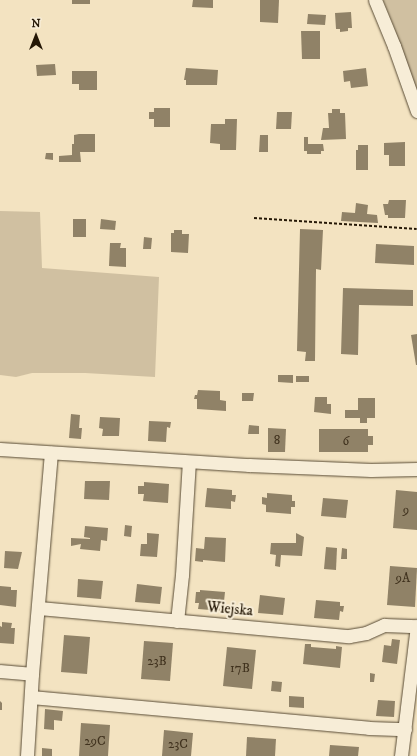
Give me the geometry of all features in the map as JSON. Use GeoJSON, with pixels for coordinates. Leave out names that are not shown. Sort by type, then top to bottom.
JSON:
{"type":"FeatureCollection","features":[{"type":"Feature","properties":{"kind":"street"},"geometry":{"type":"LineString","coordinates":[[375,0],[394,46],[417,111]]}},
{"type":"Feature","properties":{"kind":"street"},"geometry":{"type":"LineString","coordinates":[[0,449],[189,462],[371,470],[417,469]]}},
{"type":"Feature","properties":{"kind":"street"},"geometry":{"type":"LineString","coordinates":[[27,756],[32,674],[39,608],[51,453]]}},
{"type":"Feature","properties":{"kind":"street"},"geometry":{"type":"LineString","coordinates":[[177,620],[182,575],[189,462]]}},
{"type":"Feature","properties":{"kind":"street","name":"Wiejska"},"geometry":{"type":"LineString","coordinates":[[39,608],[349,636],[366,633],[384,625],[417,626],[401,756]]}},
{"type":"Feature","properties":{"kind":"street"},"geometry":{"type":"LineString","coordinates":[[0,671],[32,674]]}},
{"type":"Feature","properties":{"kind":"street"},"geometry":{"type":"LineString","coordinates":[[31,697],[369,728],[404,729]]}},
{"type":"Feature","properties":{"kind":"path"},"geometry":{"type":"LineString","coordinates":[[254,218],[417,229]]}},
{"type":"Feature","properties":{"kind":"shaded area"},"geometry":{"type":"Polygon","coordinates":[[[383,0],[417,0],[417,95],[394,27],[383,0]]]}},
{"type":"Feature","properties":{"kind":"shaded area"},"geometry":{"type":"Polygon","coordinates":[[[0,211],[40,212],[42,268],[159,277],[155,377],[85,373],[32,373],[16,377],[0,375],[0,211]]]}},
{"type":"Feature","properties":{"kind":"building"},"geometry":{"type":"Polygon","coordinates":[[[72,0],[90,0],[90,4],[72,4],[72,0]]]}},
{"type":"Feature","properties":{"kind":"building"},"geometry":{"type":"Polygon","coordinates":[[[193,0],[213,0],[213,8],[192,7],[193,0]]]}},
{"type":"Feature","properties":{"kind":"building"},"geometry":{"type":"Polygon","coordinates":[[[260,0],[279,0],[278,23],[260,22],[260,0]]]}},
{"type":"Feature","properties":{"kind":"building"},"geometry":{"type":"Polygon","coordinates":[[[351,12],[352,28],[348,28],[348,31],[340,32],[340,29],[336,29],[335,13],[351,12]]]}},
{"type":"Feature","properties":{"kind":"building"},"geometry":{"type":"Polygon","coordinates":[[[308,14],[326,15],[325,25],[307,24],[308,14]]]}},
{"type":"Feature","properties":{"kind":"building"},"geometry":{"type":"Polygon","coordinates":[[[301,31],[320,31],[320,59],[302,59],[301,31]]]}},
{"type":"Feature","properties":{"kind":"building"},"geometry":{"type":"Polygon","coordinates":[[[55,64],[56,75],[37,76],[36,65],[55,64]]]}},
{"type":"Feature","properties":{"kind":"building"},"geometry":{"type":"Polygon","coordinates":[[[186,68],[218,70],[217,85],[186,85],[186,80],[184,80],[186,68]]]}},
{"type":"Feature","properties":{"kind":"building"},"geometry":{"type":"Polygon","coordinates":[[[366,68],[368,86],[351,88],[350,81],[344,82],[343,71],[366,68]]]}},
{"type":"Feature","properties":{"kind":"building"},"geometry":{"type":"Polygon","coordinates":[[[72,71],[97,71],[97,90],[79,90],[79,84],[72,84],[72,71]]]}},
{"type":"Feature","properties":{"kind":"building"},"geometry":{"type":"Polygon","coordinates":[[[154,108],[170,108],[170,127],[154,127],[154,119],[149,119],[149,112],[154,112],[154,108]]]}},
{"type":"Feature","properties":{"kind":"building"},"geometry":{"type":"Polygon","coordinates":[[[332,109],[340,109],[340,113],[345,113],[346,139],[321,140],[323,128],[329,128],[328,113],[332,113],[332,109]]]}},
{"type":"Feature","properties":{"kind":"building"},"geometry":{"type":"Polygon","coordinates":[[[277,112],[292,112],[291,129],[276,129],[277,112]]]}},
{"type":"Feature","properties":{"kind":"building"},"geometry":{"type":"Polygon","coordinates":[[[225,119],[237,119],[236,150],[220,150],[220,144],[210,143],[211,124],[225,124],[225,119]]]}},
{"type":"Feature","properties":{"kind":"building"},"geometry":{"type":"Polygon","coordinates":[[[95,134],[95,152],[80,152],[81,162],[59,162],[59,156],[72,155],[74,135],[95,134]]]}},
{"type":"Feature","properties":{"kind":"building"},"geometry":{"type":"Polygon","coordinates":[[[260,135],[268,135],[268,152],[259,152],[260,135]]]}},
{"type":"Feature","properties":{"kind":"building"},"geometry":{"type":"Polygon","coordinates":[[[304,137],[308,137],[308,144],[323,144],[324,151],[321,151],[321,154],[307,154],[307,151],[304,151],[304,137]]]}},
{"type":"Feature","properties":{"kind":"building"},"geometry":{"type":"Polygon","coordinates":[[[405,142],[405,166],[389,166],[389,155],[384,155],[384,143],[405,142]]]}},
{"type":"Feature","properties":{"kind":"building"},"geometry":{"type":"Polygon","coordinates":[[[358,145],[368,145],[368,170],[356,170],[356,150],[358,150],[358,145]]]}},
{"type":"Feature","properties":{"kind":"building"},"geometry":{"type":"Polygon","coordinates":[[[46,153],[53,153],[53,160],[45,159],[46,153]]]}},
{"type":"Feature","properties":{"kind":"building"},"geometry":{"type":"Polygon","coordinates":[[[389,200],[406,200],[405,218],[388,218],[388,215],[385,215],[383,204],[388,204],[389,200]]]}},
{"type":"Feature","properties":{"kind":"building"},"geometry":{"type":"Polygon","coordinates":[[[356,203],[368,205],[367,214],[377,215],[378,223],[341,221],[342,212],[355,213],[356,203]]]}},
{"type":"Feature","properties":{"kind":"building"},"geometry":{"type":"Polygon","coordinates":[[[73,219],[86,219],[86,237],[73,237],[73,219]]]}},
{"type":"Feature","properties":{"kind":"building"},"geometry":{"type":"Polygon","coordinates":[[[101,219],[116,221],[115,230],[100,229],[101,219]]]}},
{"type":"Feature","properties":{"kind":"building"},"geometry":{"type":"Polygon","coordinates":[[[300,229],[323,230],[321,270],[316,269],[315,361],[305,361],[306,352],[297,351],[300,229]]]}},
{"type":"Feature","properties":{"kind":"building"},"geometry":{"type":"Polygon","coordinates":[[[174,230],[182,230],[182,234],[189,234],[188,253],[171,252],[171,233],[174,233],[174,230]]]}},
{"type":"Feature","properties":{"kind":"building"},"geometry":{"type":"Polygon","coordinates":[[[144,237],[152,238],[151,249],[143,249],[144,237]]]}},
{"type":"Feature","properties":{"kind":"building"},"geometry":{"type":"Polygon","coordinates":[[[110,243],[121,243],[120,248],[126,248],[126,267],[109,266],[110,243]]]}},
{"type":"Feature","properties":{"kind":"building"},"geometry":{"type":"Polygon","coordinates":[[[376,244],[414,246],[414,265],[375,263],[376,244]]]}},
{"type":"Feature","properties":{"kind":"building"},"geometry":{"type":"Polygon","coordinates":[[[343,288],[413,290],[413,306],[359,305],[358,355],[341,354],[343,288]]]}},
{"type":"Feature","properties":{"kind":"building"},"geometry":{"type":"Polygon","coordinates":[[[417,334],[417,365],[416,365],[411,335],[417,334]]]}},
{"type":"Feature","properties":{"kind":"building"},"geometry":{"type":"Polygon","coordinates":[[[278,375],[293,375],[293,383],[278,382],[278,375]]]}},
{"type":"Feature","properties":{"kind":"building"},"geometry":{"type":"Polygon","coordinates":[[[296,376],[309,376],[309,382],[296,382],[296,376]]]}},
{"type":"Feature","properties":{"kind":"building"},"geometry":{"type":"Polygon","coordinates":[[[198,390],[220,391],[220,400],[226,401],[226,411],[197,409],[197,399],[194,399],[198,390]]]}},
{"type":"Feature","properties":{"kind":"building"},"geometry":{"type":"Polygon","coordinates":[[[242,393],[254,393],[253,401],[242,401],[242,393]]]}},
{"type":"Feature","properties":{"kind":"building"},"geometry":{"type":"Polygon","coordinates":[[[315,397],[327,397],[327,404],[331,404],[331,414],[314,412],[315,397]]]}},
{"type":"Feature","properties":{"kind":"building"},"geometry":{"type":"Polygon","coordinates":[[[358,398],[375,398],[375,418],[367,418],[367,423],[360,423],[360,418],[345,418],[345,410],[358,410],[358,398]]]}},
{"type":"Feature","properties":{"kind":"building"},"geometry":{"type":"Polygon","coordinates":[[[71,414],[80,415],[79,428],[82,428],[81,439],[69,438],[71,414]]]}},
{"type":"Feature","properties":{"kind":"building"},"geometry":{"type":"Polygon","coordinates":[[[100,417],[120,418],[119,436],[102,436],[103,429],[99,428],[100,417]]]}},
{"type":"Feature","properties":{"kind":"building"},"geometry":{"type":"Polygon","coordinates":[[[149,421],[171,422],[170,428],[167,427],[166,442],[148,441],[149,421]]]}},
{"type":"Feature","properties":{"kind":"building"},"geometry":{"type":"Polygon","coordinates":[[[249,425],[259,426],[259,434],[248,434],[249,425]]]}},
{"type":"Feature","properties":{"kind":"building"},"geometry":{"type":"Polygon","coordinates":[[[268,428],[286,429],[285,452],[268,452],[268,428]]]}},
{"type":"Feature","properties":{"kind":"building"},"geometry":{"type":"Polygon","coordinates":[[[319,429],[368,429],[368,436],[373,436],[373,445],[368,445],[368,452],[319,452],[319,429]]]}},
{"type":"Feature","properties":{"kind":"building"},"geometry":{"type":"Polygon","coordinates":[[[85,481],[110,481],[109,500],[84,499],[85,481]]]}},
{"type":"Feature","properties":{"kind":"building"},"geometry":{"type":"Polygon","coordinates":[[[144,482],[169,484],[168,503],[143,501],[144,494],[138,494],[138,486],[144,486],[144,482]]]}},
{"type":"Feature","properties":{"kind":"building"},"geometry":{"type":"Polygon","coordinates":[[[207,488],[232,490],[232,495],[236,495],[235,502],[231,501],[231,509],[205,507],[207,488]]]}},
{"type":"Feature","properties":{"kind":"building"},"geometry":{"type":"Polygon","coordinates":[[[396,490],[417,492],[417,530],[393,528],[396,490]]]}},
{"type":"Feature","properties":{"kind":"building"},"geometry":{"type":"Polygon","coordinates":[[[267,493],[292,495],[292,501],[295,501],[295,507],[291,507],[291,514],[266,512],[266,505],[262,504],[262,497],[267,498],[267,493]]]}},
{"type":"Feature","properties":{"kind":"building"},"geometry":{"type":"Polygon","coordinates":[[[323,498],[348,500],[346,518],[321,516],[323,498]]]}},
{"type":"Feature","properties":{"kind":"building"},"geometry":{"type":"Polygon","coordinates":[[[125,525],[132,526],[131,537],[124,536],[125,525]]]}},
{"type":"Feature","properties":{"kind":"building"},"geometry":{"type":"Polygon","coordinates":[[[85,526],[108,528],[107,541],[101,540],[100,551],[80,549],[81,544],[71,546],[71,538],[90,539],[84,537],[85,526]]]}},
{"type":"Feature","properties":{"kind":"building"},"geometry":{"type":"Polygon","coordinates":[[[147,533],[159,534],[157,557],[140,556],[141,544],[147,544],[147,533]]]}},
{"type":"Feature","properties":{"kind":"building"},"geometry":{"type":"Polygon","coordinates":[[[296,533],[304,537],[302,556],[281,555],[280,567],[275,566],[276,555],[270,554],[271,543],[296,543],[296,533]]]}},
{"type":"Feature","properties":{"kind":"building"},"geometry":{"type":"Polygon","coordinates":[[[205,537],[226,538],[225,562],[203,560],[203,562],[195,561],[196,548],[204,549],[205,537]]]}},
{"type":"Feature","properties":{"kind":"building"},"geometry":{"type":"Polygon","coordinates":[[[326,547],[337,548],[336,570],[324,569],[326,547]]]}},
{"type":"Feature","properties":{"kind":"building"},"geometry":{"type":"Polygon","coordinates":[[[342,548],[347,549],[347,559],[341,559],[342,548]]]}},
{"type":"Feature","properties":{"kind":"building"},"geometry":{"type":"Polygon","coordinates":[[[5,551],[22,552],[18,569],[4,568],[5,551]]]}},
{"type":"Feature","properties":{"kind":"building"},"geometry":{"type":"Polygon","coordinates":[[[390,566],[417,568],[415,607],[387,605],[390,566]]]}},
{"type":"Feature","properties":{"kind":"building"},"geometry":{"type":"Polygon","coordinates":[[[78,579],[103,581],[101,599],[77,597],[78,579]]]}},
{"type":"Feature","properties":{"kind":"building"},"geometry":{"type":"Polygon","coordinates":[[[137,584],[162,587],[160,604],[135,602],[137,584]]]}},
{"type":"Feature","properties":{"kind":"building"},"geometry":{"type":"Polygon","coordinates":[[[0,586],[11,587],[11,590],[17,590],[16,607],[0,605],[0,586]]]}},
{"type":"Feature","properties":{"kind":"building"},"geometry":{"type":"Polygon","coordinates":[[[200,590],[225,592],[223,611],[198,609],[199,603],[195,603],[196,592],[200,592],[200,590]]]}},
{"type":"Feature","properties":{"kind":"building"},"geometry":{"type":"Polygon","coordinates":[[[260,595],[285,598],[283,615],[258,613],[260,595]]]}},
{"type":"Feature","properties":{"kind":"building"},"geometry":{"type":"Polygon","coordinates":[[[316,600],[340,602],[340,606],[344,606],[343,612],[340,611],[339,620],[314,618],[316,600]]]}},
{"type":"Feature","properties":{"kind":"building"},"geometry":{"type":"Polygon","coordinates":[[[2,622],[12,623],[11,628],[15,628],[14,644],[0,643],[0,626],[2,627],[2,622]]]}},
{"type":"Feature","properties":{"kind":"building"},"geometry":{"type":"Polygon","coordinates":[[[64,635],[90,637],[87,674],[61,672],[64,635]]]}},
{"type":"Feature","properties":{"kind":"building"},"geometry":{"type":"Polygon","coordinates":[[[392,639],[400,640],[397,664],[382,662],[384,645],[391,646],[392,639]]]}},
{"type":"Feature","properties":{"kind":"building"},"geometry":{"type":"Polygon","coordinates":[[[144,641],[173,643],[170,681],[141,679],[144,641]]]}},
{"type":"Feature","properties":{"kind":"building"},"geometry":{"type":"Polygon","coordinates":[[[305,644],[311,644],[311,647],[336,649],[336,646],[342,647],[340,668],[303,664],[305,644]]]}},
{"type":"Feature","properties":{"kind":"building"},"geometry":{"type":"Polygon","coordinates":[[[227,647],[256,650],[252,689],[223,686],[227,647]]]}},
{"type":"Feature","properties":{"kind":"building"},"geometry":{"type":"Polygon","coordinates":[[[370,673],[375,674],[374,682],[370,682],[370,673]]]}},
{"type":"Feature","properties":{"kind":"building"},"geometry":{"type":"Polygon","coordinates":[[[272,681],[282,682],[281,692],[271,691],[272,681]]]}},
{"type":"Feature","properties":{"kind":"building"},"geometry":{"type":"Polygon","coordinates":[[[289,696],[304,697],[304,708],[289,707],[289,696]]]}},
{"type":"Feature","properties":{"kind":"building"},"geometry":{"type":"Polygon","coordinates":[[[378,700],[395,701],[394,717],[376,716],[378,700]]]}},
{"type":"Feature","properties":{"kind":"building"},"geometry":{"type":"Polygon","coordinates":[[[0,701],[2,703],[2,710],[0,710],[0,701]]]}},
{"type":"Feature","properties":{"kind":"building"},"geometry":{"type":"Polygon","coordinates":[[[45,709],[63,711],[62,721],[54,720],[54,730],[44,729],[45,709]]]}},
{"type":"Feature","properties":{"kind":"building"},"geometry":{"type":"Polygon","coordinates":[[[81,723],[110,725],[108,756],[79,756],[81,723]]]}},
{"type":"Feature","properties":{"kind":"building"},"geometry":{"type":"Polygon","coordinates":[[[164,730],[193,733],[191,756],[162,756],[164,730]]]}},
{"type":"Feature","properties":{"kind":"building"},"geometry":{"type":"Polygon","coordinates":[[[247,737],[276,739],[275,756],[246,756],[247,737]]]}},
{"type":"Feature","properties":{"kind":"building"},"geometry":{"type":"Polygon","coordinates":[[[330,745],[359,747],[358,756],[329,756],[330,745]]]}},
{"type":"Feature","properties":{"kind":"building"},"geometry":{"type":"Polygon","coordinates":[[[42,748],[52,749],[52,756],[42,756],[42,748]]]}}]}
